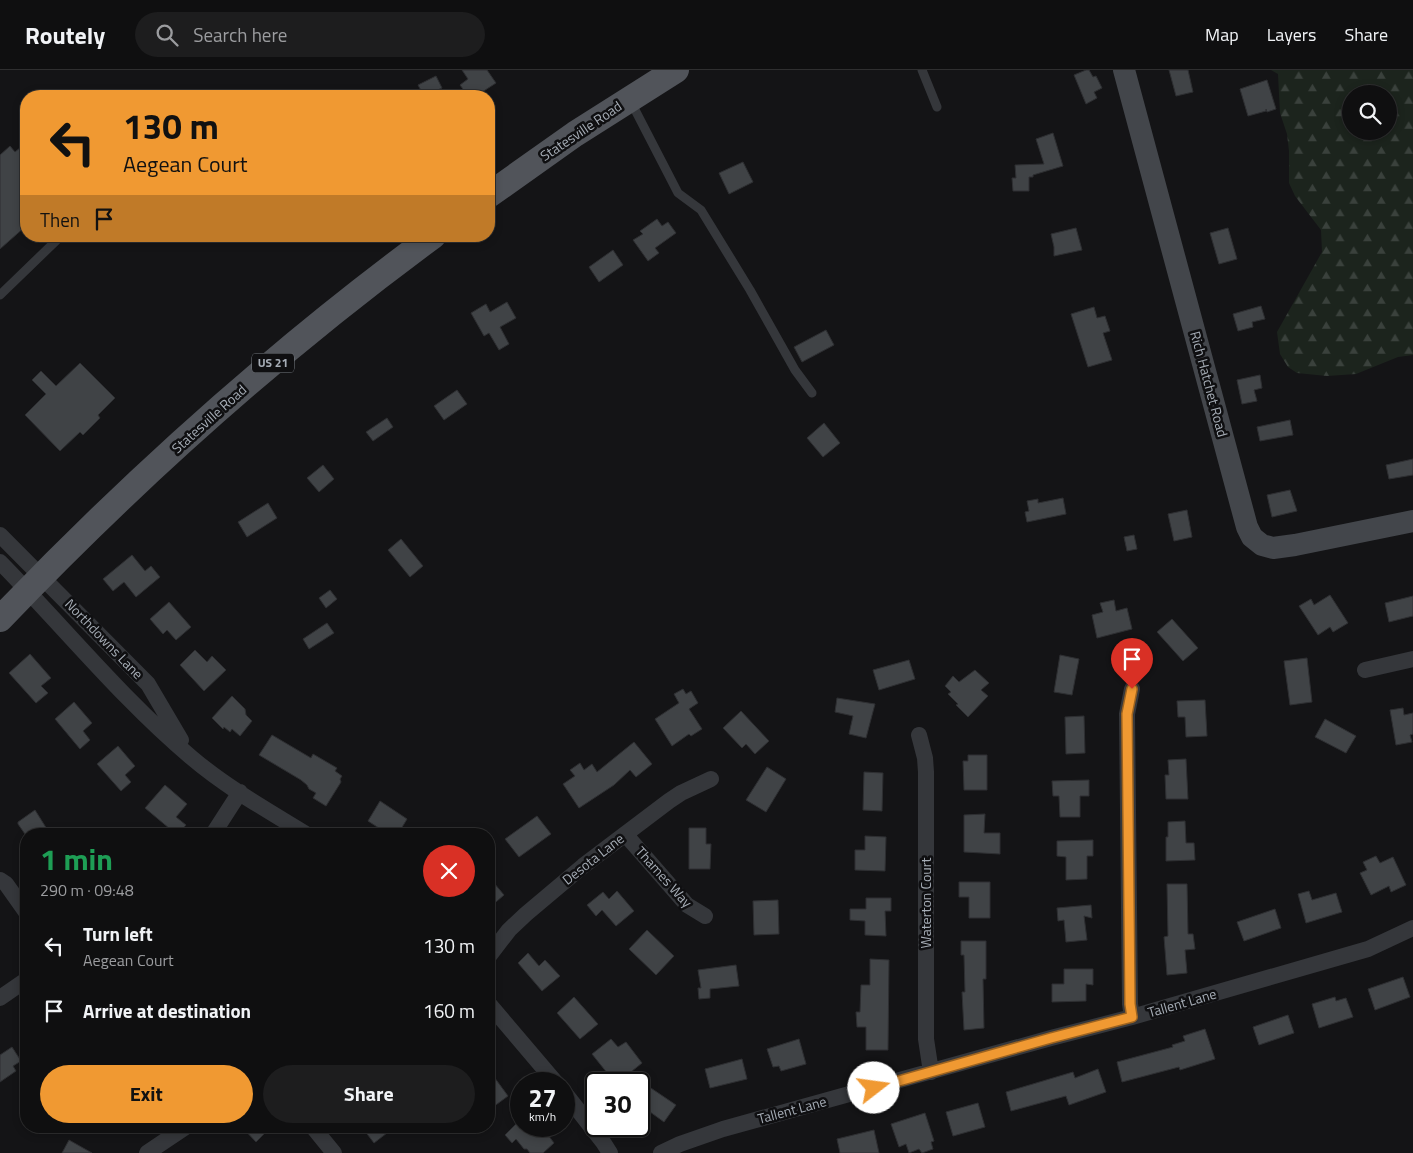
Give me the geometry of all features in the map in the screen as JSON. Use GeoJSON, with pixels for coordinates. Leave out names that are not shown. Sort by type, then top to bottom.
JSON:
{"type":"FeatureCollection","features":[{"type":"Feature","properties":{"kind":"main road","name":"Statesville Road"},"geometry":{"type":"LineString","coordinates":[[495,191],[575,134],[676,70]]}},
{"type":"Feature","properties":{"kind":"main road","name":"Statesville Road"},"geometry":{"type":"LineString","coordinates":[[0,619],[136,484],[252,380],[426,242]]}},
{"type":"Feature","properties":{"kind":"street","name":"Rich Hatchet Road"},"geometry":{"type":"LineString","coordinates":[[1124,70],[1244,518],[1252,537],[1262,545],[1273,548],[1413,521]]}},
{"type":"Feature","properties":{"kind":"street","name":"Northdowns Lane"},"geometry":{"type":"LineString","coordinates":[[0,534],[35,583],[129,700],[191,758],[214,776],[297,828]]}},
{"type":"Feature","properties":{"kind":"street","name":"Northdowns Lane"},"geometry":{"type":"LineString","coordinates":[[0,562],[35,583],[148,684],[191,758]]}},
{"type":"Feature","properties":{"kind":"street"},"geometry":{"type":"LineString","coordinates":[[1365,670],[1413,659]]}},
{"type":"Feature","properties":{"kind":"street"},"geometry":{"type":"LineString","coordinates":[[1132,689],[1127,714],[1130,1004],[1132,1017]]}},
{"type":"Feature","properties":{"kind":"street","name":"Waterton Court"},"geometry":{"type":"LineString","coordinates":[[919,735],[925,758],[926,772],[926,1039],[931,1072]]}},
{"type":"Feature","properties":{"kind":"street","name":"Desota Lane"},"geometry":{"type":"LineString","coordinates":[[495,948],[509,930],[526,914],[583,866],[681,793],[711,779]]}},
{"type":"Feature","properties":{"kind":"street"},"geometry":{"type":"LineString","coordinates":[[217,828],[240,792]]}},
{"type":"Feature","properties":{"kind":"street","name":"Thames Way"},"geometry":{"type":"LineString","coordinates":[[625,834],[687,905],[705,916]]}},
{"type":"Feature","properties":{"kind":"street"},"geometry":{"type":"LineString","coordinates":[[0,880],[6,884],[20,904]]}},
{"type":"Feature","properties":{"kind":"street","name":"Tallent Lane"},"geometry":{"type":"LineString","coordinates":[[661,1153],[680,1144],[723,1129],[1132,1017],[1368,949],[1413,928]]}},
{"type":"Feature","properties":{"kind":"street"},"geometry":{"type":"LineString","coordinates":[[0,998],[20,984]]}},
{"type":"Feature","properties":{"kind":"street"},"geometry":{"type":"LineString","coordinates":[[495,1011],[547,1072]]}},
{"type":"Feature","properties":{"kind":"street"},"geometry":{"type":"LineString","coordinates":[[575,1106],[610,1153]]}},
{"type":"Feature","properties":{"kind":"street"},"geometry":{"type":"LineString","coordinates":[[147,1153],[177,1133]]}},
{"type":"Feature","properties":{"kind":"street"},"geometry":{"type":"LineString","coordinates":[[318,1133],[334,1153]]}},
{"type":"Feature","properties":{"kind":"lane"},"geometry":{"type":"LineString","coordinates":[[922,70],[937,107]]}},
{"type":"Feature","properties":{"kind":"lane"},"geometry":{"type":"LineString","coordinates":[[630,99],[678,193],[701,210],[750,290],[795,370],[812,394]]}},
{"type":"Feature","properties":{"kind":"lane"},"geometry":{"type":"LineString","coordinates":[[0,295],[55,242]]}},
{"type":"Feature","properties":{"kind":"green space"},"geometry":{"type":"Polygon","coordinates":[[[1271,70],[1413,70],[1413,355],[1398,357],[1356,374],[1327,376],[1297,373],[1288,367],[1280,354],[1277,332],[1322,252],[1321,230],[1295,196],[1289,183],[1287,134],[1280,113],[1278,74],[1271,70]]]}},
{"type":"Feature","properties":{"kind":"building"},"geometry":{"type":"Polygon","coordinates":[[[462,70],[487,70],[496,83],[485,90],[464,90],[460,85],[468,79],[462,70]]]}},
{"type":"Feature","properties":{"kind":"building"},"geometry":{"type":"Polygon","coordinates":[[[1089,70],[1093,77],[1096,76],[1102,88],[1094,92],[1097,98],[1086,104],[1074,75],[1089,70]]]}},
{"type":"Feature","properties":{"kind":"building"},"geometry":{"type":"Polygon","coordinates":[[[1169,70],[1188,70],[1193,92],[1176,96],[1169,70]]]}},
{"type":"Feature","properties":{"kind":"building"},"geometry":{"type":"Polygon","coordinates":[[[436,76],[442,88],[438,90],[421,90],[418,85],[436,76]]]}},
{"type":"Feature","properties":{"kind":"building"},"geometry":{"type":"Polygon","coordinates":[[[1267,80],[1276,109],[1267,112],[1266,109],[1266,111],[1248,116],[1240,89],[1267,80]]]}},
{"type":"Feature","properties":{"kind":"building"},"geometry":{"type":"Polygon","coordinates":[[[1053,133],[1063,166],[1029,177],[1029,191],[1013,191],[1012,178],[1016,178],[1015,165],[1044,164],[1036,139],[1053,133]]]}},
{"type":"Feature","properties":{"kind":"building"},"geometry":{"type":"Polygon","coordinates":[[[10,146],[15,152],[20,148],[20,231],[0,249],[0,155],[10,146]]]}},
{"type":"Feature","properties":{"kind":"building"},"geometry":{"type":"Polygon","coordinates":[[[743,162],[753,182],[729,194],[719,173],[743,162]]]}},
{"type":"Feature","properties":{"kind":"building"},"geometry":{"type":"Polygon","coordinates":[[[657,219],[662,226],[668,222],[676,233],[655,248],[659,253],[648,261],[633,240],[643,234],[640,231],[657,219]]]}},
{"type":"Feature","properties":{"kind":"building"},"geometry":{"type":"Polygon","coordinates":[[[1076,228],[1082,250],[1054,256],[1051,234],[1076,228]]]}},
{"type":"Feature","properties":{"kind":"building"},"geometry":{"type":"Polygon","coordinates":[[[1228,228],[1237,259],[1219,264],[1210,233],[1228,228]]]}},
{"type":"Feature","properties":{"kind":"building"},"geometry":{"type":"Polygon","coordinates":[[[613,250],[623,265],[599,282],[589,267],[613,250]]]}},
{"type":"Feature","properties":{"kind":"building"},"geometry":{"type":"Polygon","coordinates":[[[507,302],[516,318],[500,327],[509,344],[499,350],[489,333],[484,336],[471,313],[486,304],[490,312],[507,302]]]}},
{"type":"Feature","properties":{"kind":"building"},"geometry":{"type":"Polygon","coordinates":[[[1261,306],[1265,319],[1252,322],[1253,327],[1238,331],[1233,314],[1261,306]]]}},
{"type":"Feature","properties":{"kind":"building"},"geometry":{"type":"Polygon","coordinates":[[[1094,307],[1097,318],[1105,316],[1110,331],[1103,333],[1112,360],[1088,367],[1071,314],[1094,307]]]}},
{"type":"Feature","properties":{"kind":"building"},"geometry":{"type":"Polygon","coordinates":[[[826,330],[834,345],[802,362],[794,347],[826,330]]]}},
{"type":"Feature","properties":{"kind":"building"},"geometry":{"type":"Polygon","coordinates":[[[80,363],[115,398],[98,415],[100,418],[83,435],[80,432],[60,451],[25,415],[46,394],[32,380],[41,371],[56,386],[80,363]]]}},
{"type":"Feature","properties":{"kind":"building"},"geometry":{"type":"Polygon","coordinates":[[[1260,375],[1262,388],[1254,390],[1257,401],[1242,404],[1237,380],[1260,375]]]}},
{"type":"Feature","properties":{"kind":"building"},"geometry":{"type":"Polygon","coordinates":[[[457,390],[467,404],[444,420],[434,406],[457,390]]]}},
{"type":"Feature","properties":{"kind":"building"},"geometry":{"type":"Polygon","coordinates":[[[387,418],[393,427],[373,441],[366,432],[387,418]]]}},
{"type":"Feature","properties":{"kind":"building"},"geometry":{"type":"Polygon","coordinates":[[[1290,420],[1293,435],[1260,441],[1257,427],[1290,420]]]}},
{"type":"Feature","properties":{"kind":"building"},"geometry":{"type":"Polygon","coordinates":[[[824,423],[840,443],[823,457],[807,438],[824,423]]]}},
{"type":"Feature","properties":{"kind":"building"},"geometry":{"type":"Polygon","coordinates":[[[1413,459],[1413,475],[1389,479],[1386,465],[1413,459]]]}},
{"type":"Feature","properties":{"kind":"building"},"geometry":{"type":"Polygon","coordinates":[[[323,465],[334,479],[319,492],[307,478],[323,465]]]}},
{"type":"Feature","properties":{"kind":"building"},"geometry":{"type":"Polygon","coordinates":[[[1290,490],[1297,511],[1272,517],[1267,495],[1290,490]]]}},
{"type":"Feature","properties":{"kind":"building"},"geometry":{"type":"Polygon","coordinates":[[[1063,498],[1066,514],[1027,522],[1025,512],[1029,511],[1027,501],[1038,499],[1038,503],[1063,498]]]}},
{"type":"Feature","properties":{"kind":"building"},"geometry":{"type":"Polygon","coordinates":[[[268,503],[277,518],[247,537],[238,522],[268,503]]]}},
{"type":"Feature","properties":{"kind":"building"},"geometry":{"type":"Polygon","coordinates":[[[1187,510],[1192,537],[1174,541],[1168,514],[1187,510]]]}},
{"type":"Feature","properties":{"kind":"building"},"geometry":{"type":"Polygon","coordinates":[[[1134,535],[1137,549],[1127,551],[1124,537],[1134,535]]]}},
{"type":"Feature","properties":{"kind":"building"},"geometry":{"type":"Polygon","coordinates":[[[401,539],[423,566],[410,577],[388,550],[401,539]]]}},
{"type":"Feature","properties":{"kind":"building"},"geometry":{"type":"Polygon","coordinates":[[[132,555],[145,571],[151,566],[160,577],[136,597],[124,582],[113,591],[103,579],[132,555]]]}},
{"type":"Feature","properties":{"kind":"building"},"geometry":{"type":"Polygon","coordinates":[[[330,590],[337,599],[326,608],[319,598],[330,590]]]}},
{"type":"Feature","properties":{"kind":"building"},"geometry":{"type":"Polygon","coordinates":[[[1330,595],[1348,623],[1333,632],[1330,627],[1318,635],[1299,606],[1311,599],[1314,605],[1330,595]]]}},
{"type":"Feature","properties":{"kind":"building"},"geometry":{"type":"Polygon","coordinates":[[[1413,596],[1413,616],[1389,622],[1385,603],[1413,596]]]}},
{"type":"Feature","properties":{"kind":"building"},"geometry":{"type":"Polygon","coordinates":[[[1114,600],[1116,611],[1127,608],[1132,629],[1097,638],[1092,615],[1103,612],[1100,603],[1114,600]]]}},
{"type":"Feature","properties":{"kind":"building"},"geometry":{"type":"Polygon","coordinates":[[[169,602],[191,627],[176,640],[167,630],[163,634],[150,619],[169,602]]]}},
{"type":"Feature","properties":{"kind":"building"},"geometry":{"type":"Polygon","coordinates":[[[1172,619],[1198,648],[1183,661],[1157,632],[1172,619]]]}},
{"type":"Feature","properties":{"kind":"building"},"geometry":{"type":"Polygon","coordinates":[[[327,623],[334,633],[309,649],[303,639],[327,623]]]}},
{"type":"Feature","properties":{"kind":"building"},"geometry":{"type":"Polygon","coordinates":[[[195,650],[207,662],[212,656],[226,670],[204,691],[180,665],[195,650]]]}},
{"type":"Feature","properties":{"kind":"building"},"geometry":{"type":"Polygon","coordinates":[[[30,654],[51,678],[41,686],[48,693],[36,703],[9,673],[30,654]]]}},
{"type":"Feature","properties":{"kind":"building"},"geometry":{"type":"Polygon","coordinates":[[[1060,655],[1079,659],[1072,695],[1054,692],[1060,655]]]}},
{"type":"Feature","properties":{"kind":"building"},"geometry":{"type":"Polygon","coordinates":[[[1307,658],[1312,702],[1290,705],[1284,661],[1307,658]]]}},
{"type":"Feature","properties":{"kind":"building"},"geometry":{"type":"Polygon","coordinates":[[[909,660],[915,679],[879,690],[873,670],[909,660]]]}},
{"type":"Feature","properties":{"kind":"building"},"geometry":{"type":"Polygon","coordinates":[[[975,670],[989,683],[981,690],[988,696],[968,717],[956,705],[958,704],[948,694],[951,692],[945,686],[953,676],[959,682],[975,670]]]}},
{"type":"Feature","properties":{"kind":"building"},"geometry":{"type":"Polygon","coordinates":[[[683,689],[686,694],[691,691],[698,703],[689,709],[702,729],[691,736],[689,734],[672,746],[655,719],[679,703],[674,694],[683,689]]]}},
{"type":"Feature","properties":{"kind":"building"},"geometry":{"type":"Polygon","coordinates":[[[232,696],[245,709],[246,715],[252,721],[240,736],[232,729],[230,732],[224,727],[223,729],[212,718],[232,696]]]}},
{"type":"Feature","properties":{"kind":"building"},"geometry":{"type":"Polygon","coordinates":[[[837,698],[875,704],[866,738],[849,734],[853,716],[835,712],[837,698]]]}},
{"type":"Feature","properties":{"kind":"building"},"geometry":{"type":"Polygon","coordinates":[[[1205,700],[1207,736],[1186,737],[1185,717],[1178,717],[1177,701],[1205,700]]]}},
{"type":"Feature","properties":{"kind":"building"},"geometry":{"type":"Polygon","coordinates":[[[74,702],[92,723],[83,731],[90,740],[80,749],[55,719],[74,702]]]}},
{"type":"Feature","properties":{"kind":"building"},"geometry":{"type":"Polygon","coordinates":[[[1403,708],[1404,715],[1413,713],[1413,734],[1410,735],[1412,742],[1396,745],[1390,710],[1403,708]]]}},
{"type":"Feature","properties":{"kind":"building"},"geometry":{"type":"Polygon","coordinates":[[[741,711],[769,741],[755,754],[746,744],[742,748],[723,728],[741,711]]]}},
{"type":"Feature","properties":{"kind":"building"},"geometry":{"type":"Polygon","coordinates":[[[1084,716],[1085,753],[1066,754],[1065,717],[1084,716]]]}},
{"type":"Feature","properties":{"kind":"building"},"geometry":{"type":"Polygon","coordinates":[[[1325,719],[1356,736],[1346,753],[1315,737],[1325,719]]]}},
{"type":"Feature","properties":{"kind":"building"},"geometry":{"type":"Polygon","coordinates":[[[272,735],[311,758],[313,754],[337,768],[335,771],[342,776],[341,782],[326,806],[313,798],[316,793],[309,789],[301,780],[259,755],[272,735]]]}},
{"type":"Feature","properties":{"kind":"building"},"geometry":{"type":"Polygon","coordinates":[[[634,742],[652,764],[636,777],[630,770],[614,785],[579,808],[563,784],[575,776],[570,770],[580,763],[584,770],[592,764],[597,772],[634,742]]]}},
{"type":"Feature","properties":{"kind":"building"},"geometry":{"type":"Polygon","coordinates":[[[118,746],[135,766],[125,775],[131,782],[121,791],[97,764],[118,746]]]}},
{"type":"Feature","properties":{"kind":"building"},"geometry":{"type":"Polygon","coordinates":[[[968,755],[987,755],[987,790],[964,790],[963,761],[968,761],[968,755]]]}},
{"type":"Feature","properties":{"kind":"building"},"geometry":{"type":"Polygon","coordinates":[[[1186,759],[1188,799],[1166,799],[1165,775],[1169,775],[1168,760],[1186,759]]]}},
{"type":"Feature","properties":{"kind":"building"},"geometry":{"type":"Polygon","coordinates":[[[767,767],[786,779],[766,812],[746,800],[767,767]]]}},
{"type":"Feature","properties":{"kind":"building"},"geometry":{"type":"Polygon","coordinates":[[[864,772],[883,773],[882,811],[863,810],[864,772]]]}},
{"type":"Feature","properties":{"kind":"building"},"geometry":{"type":"Polygon","coordinates":[[[1089,780],[1089,796],[1080,796],[1080,817],[1060,817],[1059,796],[1053,796],[1052,781],[1089,780]]]}},
{"type":"Feature","properties":{"kind":"building"},"geometry":{"type":"Polygon","coordinates":[[[165,785],[187,804],[176,817],[186,825],[183,828],[169,828],[145,808],[165,785]]]}},
{"type":"Feature","properties":{"kind":"building"},"geometry":{"type":"Polygon","coordinates":[[[380,801],[407,819],[402,828],[379,828],[368,821],[380,801]]]}},
{"type":"Feature","properties":{"kind":"building"},"geometry":{"type":"Polygon","coordinates":[[[35,810],[46,828],[21,828],[18,822],[35,810]]]}},
{"type":"Feature","properties":{"kind":"building"},"geometry":{"type":"Polygon","coordinates":[[[985,814],[984,833],[1000,833],[1000,854],[964,852],[964,815],[985,814]]]}},
{"type":"Feature","properties":{"kind":"building"},"geometry":{"type":"Polygon","coordinates":[[[537,816],[551,834],[519,857],[505,839],[537,816]]]}},
{"type":"Feature","properties":{"kind":"building"},"geometry":{"type":"Polygon","coordinates":[[[1185,821],[1186,843],[1194,843],[1195,860],[1166,861],[1168,822],[1185,821]]]}},
{"type":"Feature","properties":{"kind":"building"},"geometry":{"type":"Polygon","coordinates":[[[689,828],[706,828],[706,844],[711,844],[710,869],[689,869],[689,828]]]}},
{"type":"Feature","properties":{"kind":"building"},"geometry":{"type":"Polygon","coordinates":[[[865,836],[886,837],[885,871],[855,870],[855,850],[865,850],[865,836]]]}},
{"type":"Feature","properties":{"kind":"building"},"geometry":{"type":"Polygon","coordinates":[[[1093,840],[1093,856],[1087,856],[1087,879],[1066,880],[1066,857],[1057,856],[1057,841],[1093,840]]]}},
{"type":"Feature","properties":{"kind":"building"},"geometry":{"type":"Polygon","coordinates":[[[1376,856],[1380,863],[1393,857],[1406,885],[1391,892],[1389,886],[1371,895],[1360,873],[1367,870],[1363,862],[1376,856]]]}},
{"type":"Feature","properties":{"kind":"building"},"geometry":{"type":"Polygon","coordinates":[[[959,882],[990,882],[990,918],[969,918],[969,897],[959,897],[959,882]]]}},
{"type":"Feature","properties":{"kind":"building"},"geometry":{"type":"Polygon","coordinates":[[[495,884],[504,895],[495,903],[495,884]]]}},
{"type":"Feature","properties":{"kind":"building"},"geometry":{"type":"Polygon","coordinates":[[[1167,884],[1187,884],[1188,934],[1193,934],[1195,949],[1185,950],[1187,973],[1167,975],[1164,937],[1168,936],[1167,884]]]}},
{"type":"Feature","properties":{"kind":"building"},"geometry":{"type":"Polygon","coordinates":[[[617,891],[634,911],[616,926],[602,910],[596,916],[587,905],[603,892],[609,899],[617,891]]]}},
{"type":"Feature","properties":{"kind":"building"},"geometry":{"type":"Polygon","coordinates":[[[1309,891],[1312,900],[1336,893],[1342,912],[1306,923],[1298,894],[1309,891]]]}},
{"type":"Feature","properties":{"kind":"building"},"geometry":{"type":"Polygon","coordinates":[[[866,898],[891,898],[891,911],[885,911],[886,936],[865,935],[865,921],[850,920],[850,909],[866,909],[866,898]]]}},
{"type":"Feature","properties":{"kind":"building"},"geometry":{"type":"Polygon","coordinates":[[[778,900],[779,934],[754,935],[753,901],[778,900]]]}},
{"type":"Feature","properties":{"kind":"building"},"geometry":{"type":"Polygon","coordinates":[[[1091,905],[1092,918],[1084,916],[1087,940],[1066,942],[1064,920],[1058,921],[1057,908],[1091,905]]]}},
{"type":"Feature","properties":{"kind":"building"},"geometry":{"type":"Polygon","coordinates":[[[1275,909],[1281,928],[1244,941],[1237,922],[1275,909]]]}},
{"type":"Feature","properties":{"kind":"building"},"geometry":{"type":"Polygon","coordinates":[[[647,930],[674,956],[656,975],[629,949],[647,930]]]}},
{"type":"Feature","properties":{"kind":"building"},"geometry":{"type":"Polygon","coordinates":[[[961,941],[986,941],[986,979],[983,979],[984,1028],[964,1030],[962,992],[965,992],[964,955],[961,955],[961,941]]]}},
{"type":"Feature","properties":{"kind":"building"},"geometry":{"type":"Polygon","coordinates":[[[528,953],[539,966],[545,960],[560,976],[542,991],[518,963],[528,953]]]}},
{"type":"Feature","properties":{"kind":"building"},"geometry":{"type":"Polygon","coordinates":[[[870,959],[889,960],[888,1050],[866,1050],[866,1027],[857,1027],[856,1012],[860,1012],[861,985],[870,985],[870,959]]]}},
{"type":"Feature","properties":{"kind":"building"},"geometry":{"type":"Polygon","coordinates":[[[736,965],[739,986],[710,989],[710,998],[699,999],[698,988],[701,988],[698,970],[736,965]]]}},
{"type":"Feature","properties":{"kind":"building"},"geometry":{"type":"Polygon","coordinates":[[[1064,969],[1093,969],[1093,985],[1086,984],[1086,1001],[1052,1002],[1052,984],[1064,984],[1064,969]]]}},
{"type":"Feature","properties":{"kind":"building"},"geometry":{"type":"Polygon","coordinates":[[[1403,977],[1410,997],[1375,1010],[1368,989],[1403,977]]]}},
{"type":"Feature","properties":{"kind":"building"},"geometry":{"type":"Polygon","coordinates":[[[574,997],[598,1024],[580,1039],[557,1013],[574,997]]]}},
{"type":"Feature","properties":{"kind":"building"},"geometry":{"type":"Polygon","coordinates":[[[1335,997],[1336,1001],[1346,998],[1353,1017],[1319,1028],[1312,1004],[1335,997]]]}},
{"type":"Feature","properties":{"kind":"building"},"geometry":{"type":"Polygon","coordinates":[[[1288,1015],[1294,1033],[1259,1045],[1253,1027],[1288,1015]]]}},
{"type":"Feature","properties":{"kind":"building"},"geometry":{"type":"Polygon","coordinates":[[[1205,1029],[1215,1059],[1180,1070],[1179,1067],[1122,1082],[1117,1062],[1173,1047],[1172,1045],[1185,1041],[1183,1036],[1205,1029]]]}},
{"type":"Feature","properties":{"kind":"building"},"geometry":{"type":"Polygon","coordinates":[[[611,1039],[618,1047],[626,1042],[642,1063],[631,1072],[606,1072],[592,1054],[611,1039]]]}},
{"type":"Feature","properties":{"kind":"building"},"geometry":{"type":"Polygon","coordinates":[[[799,1039],[806,1064],[781,1071],[779,1066],[773,1067],[767,1049],[799,1039]]]}},
{"type":"Feature","properties":{"kind":"building"},"geometry":{"type":"Polygon","coordinates":[[[12,1047],[20,1062],[13,1066],[16,1071],[0,1082],[0,1055],[12,1047]]]}},
{"type":"Feature","properties":{"kind":"building"},"geometry":{"type":"Polygon","coordinates":[[[742,1059],[747,1079],[710,1088],[705,1069],[742,1059]]]}},
{"type":"Feature","properties":{"kind":"building"},"geometry":{"type":"Polygon","coordinates":[[[1098,1069],[1106,1092],[1069,1105],[1066,1096],[1011,1111],[1006,1092],[1073,1072],[1075,1078],[1098,1069]]]}},
{"type":"Feature","properties":{"kind":"building"},"geometry":{"type":"Polygon","coordinates":[[[495,1078],[508,1096],[495,1106],[495,1078]]]}},
{"type":"Feature","properties":{"kind":"building"},"geometry":{"type":"Polygon","coordinates":[[[650,1087],[676,1105],[664,1122],[650,1112],[650,1087]]]}},
{"type":"Feature","properties":{"kind":"building"},"geometry":{"type":"Polygon","coordinates":[[[978,1103],[985,1127],[953,1136],[946,1112],[978,1103]]]}},
{"type":"Feature","properties":{"kind":"building"},"geometry":{"type":"Polygon","coordinates":[[[925,1113],[934,1141],[931,1142],[933,1149],[922,1153],[919,1149],[909,1153],[906,1144],[899,1147],[891,1124],[925,1113]]]}},
{"type":"Feature","properties":{"kind":"building"},"geometry":{"type":"Polygon","coordinates":[[[510,1130],[510,1137],[550,1137],[554,1143],[543,1153],[530,1153],[516,1139],[512,1143],[505,1135],[510,1130]]]}},
{"type":"Feature","properties":{"kind":"building"},"geometry":{"type":"Polygon","coordinates":[[[874,1130],[879,1153],[840,1153],[837,1139],[874,1130]]]}},
{"type":"Feature","properties":{"kind":"building"},"geometry":{"type":"Polygon","coordinates":[[[248,1133],[265,1133],[256,1142],[248,1133]]]}},
{"type":"Feature","properties":{"kind":"building"},"geometry":{"type":"Polygon","coordinates":[[[366,1133],[387,1133],[374,1143],[366,1133]]]}},
{"type":"Feature","properties":{"kind":"building"},"geometry":{"type":"Polygon","coordinates":[[[69,1140],[92,1153],[62,1153],[69,1140]]]}},
{"type":"Feature","properties":{"kind":"route"},"geometry":{"type":"LineString","coordinates":[[874,1088],[1132,1017],[1130,1004],[1127,714],[1132,689]]}}]}
